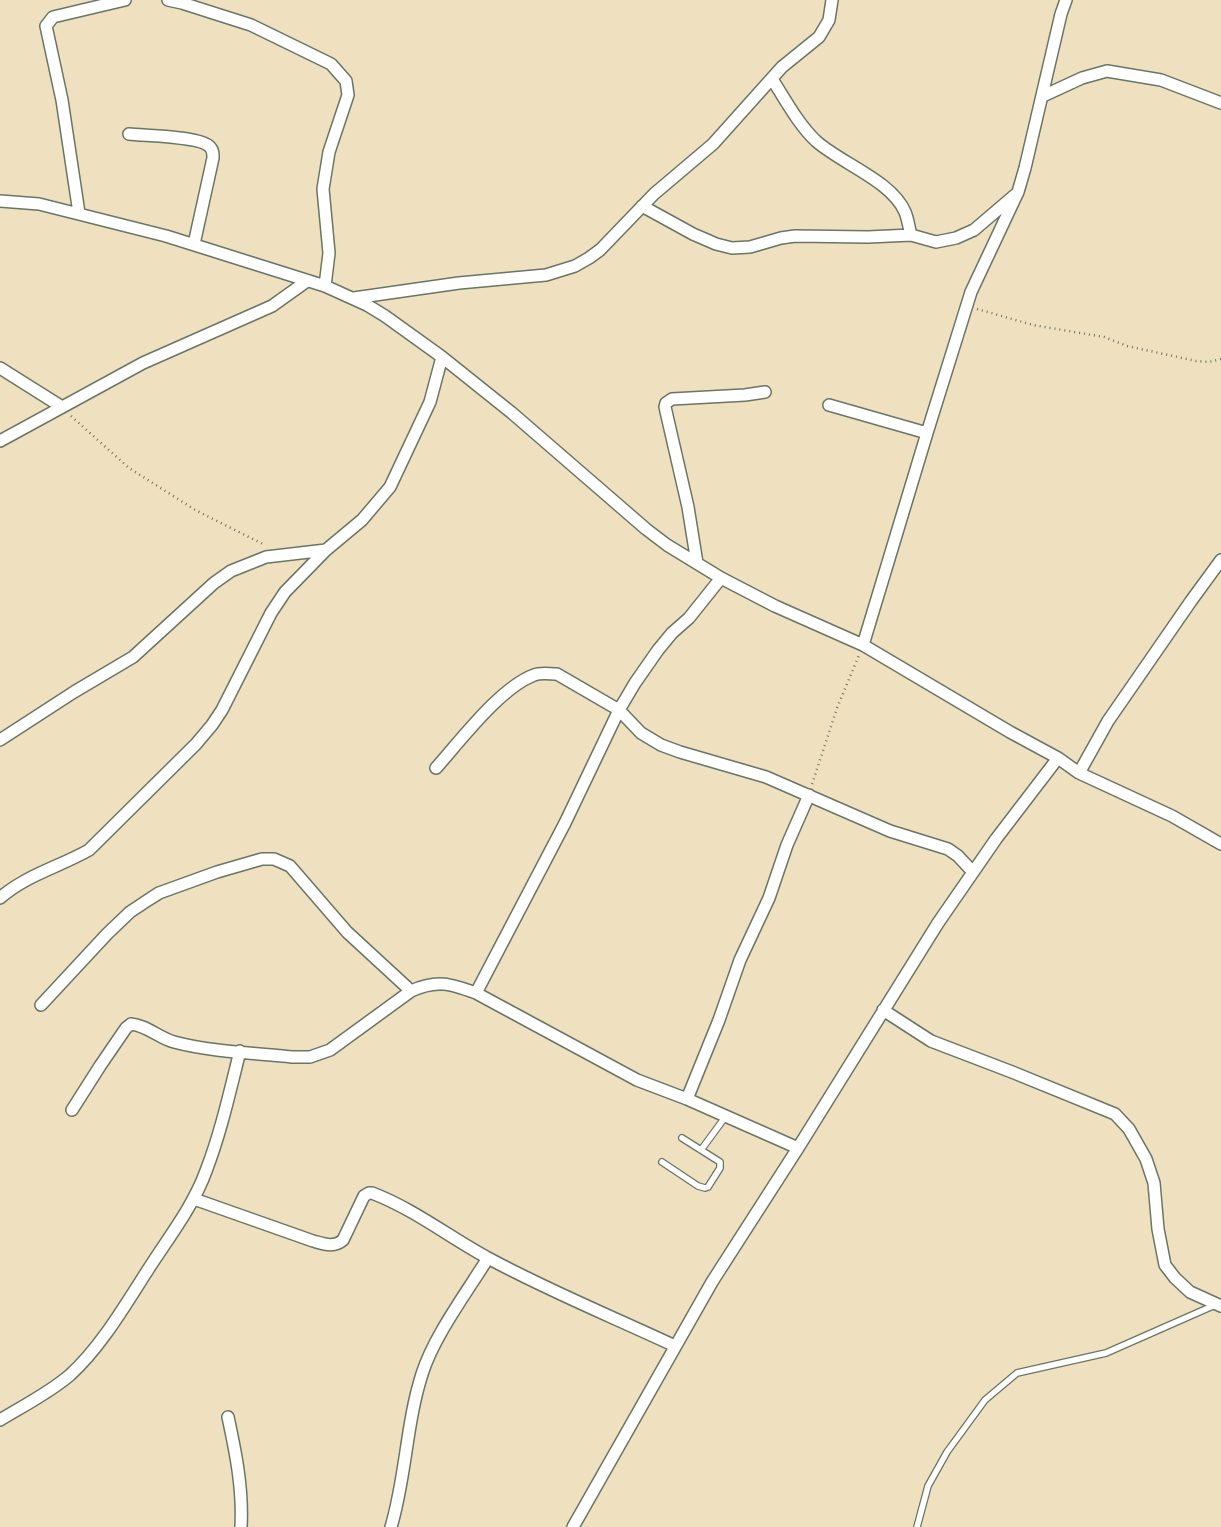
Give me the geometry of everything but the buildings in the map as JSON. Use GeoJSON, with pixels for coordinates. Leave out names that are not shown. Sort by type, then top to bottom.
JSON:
{"type":"FeatureCollection","features":[{"type":"Feature","properties":{"kind":"street"},"geometry":{"type":"LineString","coordinates":[[79,213],[62,100],[46,26],[53,18],[125,0]]}},
{"type":"Feature","properties":{"kind":"street"},"geometry":{"type":"LineString","coordinates":[[168,0],[251,25],[331,64],[346,81],[348,95],[329,152],[323,189],[329,252],[325,286]]}},
{"type":"Feature","properties":{"kind":"street"},"geometry":{"type":"LineString","coordinates":[[352,298],[459,283],[546,275],[575,266],[600,250],[642,206],[713,144],[772,78],[788,62],[819,37],[829,20],[832,0]]}},
{"type":"Feature","properties":{"kind":"street"},"geometry":{"type":"LineString","coordinates":[[864,645],[967,306],[980,271],[1018,192],[1066,0]]}},
{"type":"Feature","properties":{"kind":"street"},"geometry":{"type":"LineString","coordinates":[[1043,96],[1082,78],[1107,71],[1161,80],[1221,103]]}},
{"type":"Feature","properties":{"kind":"street"},"geometry":{"type":"LineString","coordinates":[[772,78],[802,125],[814,139],[826,150],[847,164],[878,181],[893,196],[905,212],[911,235]]}},
{"type":"Feature","properties":{"kind":"street"},"geometry":{"type":"LineString","coordinates":[[129,134],[190,139],[208,144],[213,149],[213,158],[194,244]]}},
{"type":"Feature","properties":{"kind":"street"},"geometry":{"type":"LineString","coordinates":[[642,206],[692,234],[716,244],[732,248],[750,247],[795,236],[868,237],[911,235],[936,242],[956,238],[974,230],[1018,192]]}},
{"type":"Feature","properties":{"kind":"street"},"geometry":{"type":"LineString","coordinates":[[0,201],[39,204],[194,244],[325,286],[352,298],[385,316],[442,357],[512,413],[646,529],[697,563],[721,578],[775,606],[864,645],[1010,732],[1058,758],[1079,773],[1172,816],[1221,844]]}},
{"type":"Feature","properties":{"kind":"street"},"geometry":{"type":"LineString","coordinates":[[0,441],[143,363],[272,306],[283,300],[307,281]]}},
{"type":"Feature","properties":{"kind":"street"},"geometry":{"type":"LineString","coordinates":[[0,898],[41,872],[75,858],[88,850],[196,744],[212,725],[222,710],[271,613],[285,592],[326,550],[362,520],[390,488],[430,402],[442,357]]}},
{"type":"Feature","properties":{"kind":"street"},"geometry":{"type":"LineString","coordinates":[[0,368],[62,408]]}},
{"type":"Feature","properties":{"kind":"street"},"geometry":{"type":"LineString","coordinates":[[697,563],[688,507],[665,408],[666,403],[672,400],[765,392]]}},
{"type":"Feature","properties":{"kind":"street"},"geometry":{"type":"LineString","coordinates":[[829,405],[927,433]]}},
{"type":"Feature","properties":{"kind":"street"},"geometry":{"type":"LineString","coordinates":[[0,740],[74,692],[134,657],[214,583],[231,571],[266,557],[326,550]]}},
{"type":"Feature","properties":{"kind":"street"},"geometry":{"type":"LineString","coordinates":[[1079,773],[1108,721],[1221,560]]}},
{"type":"Feature","properties":{"kind":"street"},"geometry":{"type":"LineString","coordinates":[[476,993],[565,823],[619,710],[658,650],[689,618],[721,578]]}},
{"type":"Feature","properties":{"kind":"street"},"geometry":{"type":"LineString","coordinates":[[436,768],[504,694],[533,675],[557,674],[619,710],[641,733],[661,745],[766,777],[890,831],[948,849],[958,856],[972,871]]}},
{"type":"Feature","properties":{"kind":"street"},"geometry":{"type":"LineString","coordinates":[[573,1527],[712,1282],[883,1010],[972,871],[1058,758]]}},
{"type":"Feature","properties":{"kind":"street"},"geometry":{"type":"LineString","coordinates":[[687,1099],[719,1020],[740,960],[769,898],[787,845],[809,795]]}},
{"type":"Feature","properties":{"kind":"street"},"geometry":{"type":"LineString","coordinates":[[40,1005],[107,934],[130,912],[145,902],[159,894],[217,872],[262,859],[274,859],[290,866],[347,932],[411,991]]}},
{"type":"Feature","properties":{"kind":"street"},"geometry":{"type":"LineString","coordinates":[[72,1110],[126,1028],[131,1024],[139,1025],[174,1042],[204,1047],[292,1057],[318,1055],[343,1042],[411,991],[425,984],[439,983],[453,984],[476,993],[637,1080],[687,1099],[798,1148]]}},
{"type":"Feature","properties":{"kind":"street"},"geometry":{"type":"LineString","coordinates":[[883,1010],[931,1041],[1115,1114],[1129,1129],[1146,1159],[1154,1183],[1158,1229],[1165,1265],[1190,1292],[1219,1305]]}},
{"type":"Feature","properties":{"kind":"street"},"geometry":{"type":"LineString","coordinates":[[0,1420],[59,1383],[71,1373],[109,1329],[194,1198],[215,1146],[240,1051]]}},
{"type":"Feature","properties":{"kind":"street"},"geometry":{"type":"LineString","coordinates":[[194,1198],[313,1241],[333,1245],[339,1244],[343,1240],[364,1196],[372,1193],[398,1204],[488,1258],[572,1301],[675,1346]]}},
{"type":"Feature","properties":{"kind":"street"},"geometry":{"type":"LineString","coordinates":[[391,1527],[404,1468],[412,1416],[423,1372],[454,1311],[488,1258]]}},
{"type":"Feature","properties":{"kind":"street"},"geometry":{"type":"LineString","coordinates":[[228,1417],[240,1481],[241,1527]]}},
{"type":"Feature","properties":{"kind":"lane"},"geometry":{"type":"LineString","coordinates":[[701,1150],[726,1116]]}},
{"type":"Feature","properties":{"kind":"lane"},"geometry":{"type":"LineString","coordinates":[[662,1162],[698,1186],[708,1187],[721,1164],[718,1160],[682,1138]]}},
{"type":"Feature","properties":{"kind":"lane"},"geometry":{"type":"LineString","coordinates":[[917,1527],[928,1486],[947,1452],[985,1400],[1017,1373],[1106,1353],[1219,1305]]}},
{"type":"Feature","properties":{"kind":"path"},"geometry":{"type":"LineString","coordinates":[[967,306],[1033,325],[1104,336],[1128,346],[1196,361],[1209,362],[1221,359]]}},
{"type":"Feature","properties":{"kind":"path"},"geometry":{"type":"LineString","coordinates":[[62,408],[128,468],[197,510],[284,554]]}},
{"type":"Feature","properties":{"kind":"path"},"geometry":{"type":"LineString","coordinates":[[809,795],[837,708],[864,645]]}}]}
